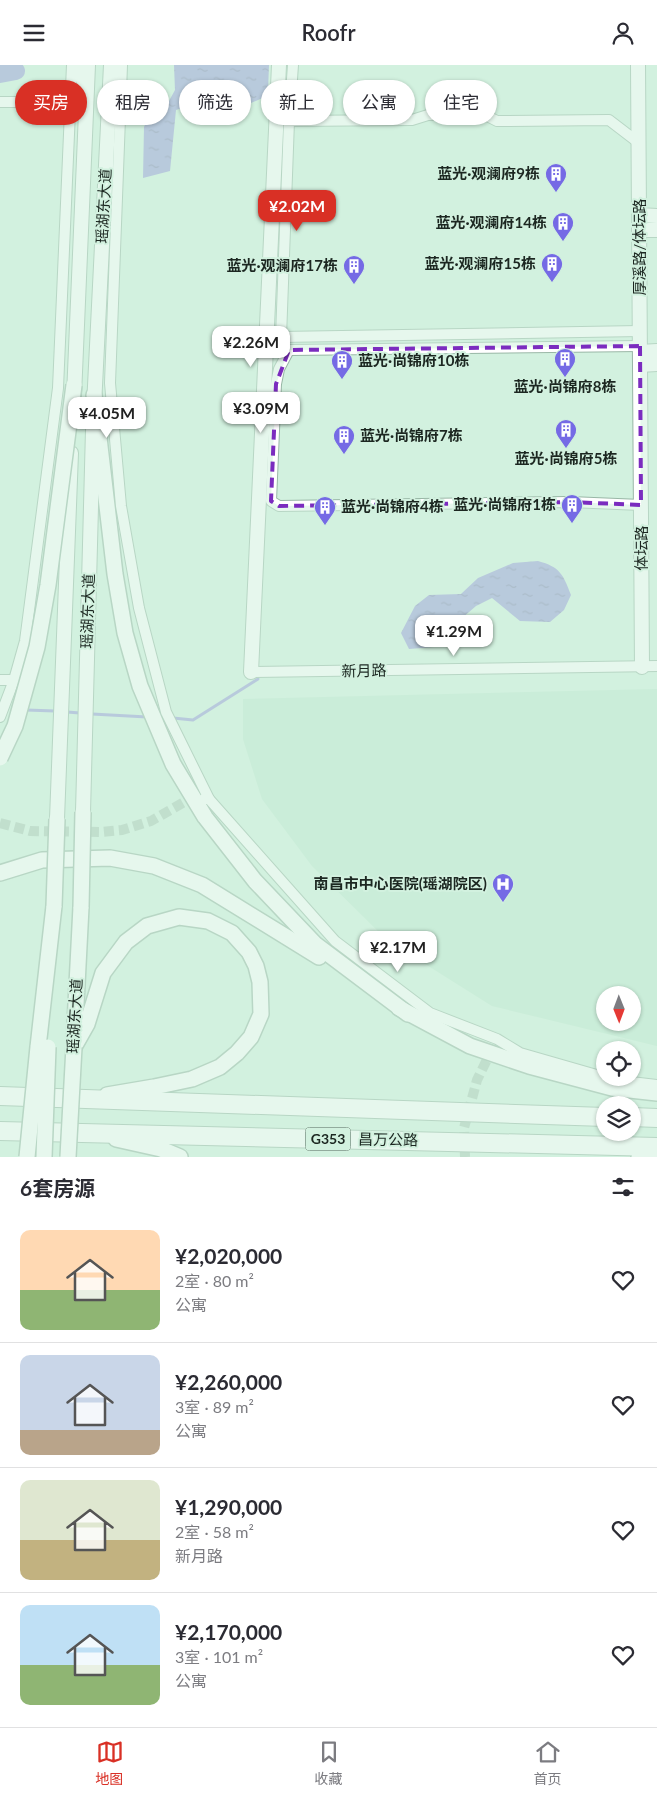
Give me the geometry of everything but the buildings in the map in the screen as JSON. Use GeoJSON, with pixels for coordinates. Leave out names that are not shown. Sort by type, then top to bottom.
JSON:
{"type":"FeatureCollection","features":[{"type":"Feature","properties":{"kind":"highway","name":"昌万公路"},"geometry":{"type":"LineString","coordinates":[[0,1096],[596,1117]]}},
{"type":"Feature","properties":{"kind":"highway"},"geometry":{"type":"LineString","coordinates":[[641,1117],[657,1118]]}},
{"type":"Feature","properties":{"kind":"highway","name":"昌万公路"},"geometry":{"type":"LineString","coordinates":[[0,1131],[657,1147]]}},
{"type":"Feature","properties":{"kind":"main road"},"geometry":{"type":"LineString","coordinates":[[74,65],[82,80]]}},
{"type":"Feature","properties":{"kind":"main road","name":"瑶湖东大道"},"geometry":{"type":"LineString","coordinates":[[87,88],[88,65]]}},
{"type":"Feature","properties":{"kind":"main road","name":"瑶湖东大道"},"geometry":{"type":"LineString","coordinates":[[110,80],[111,65]]}},
{"type":"Feature","properties":{"kind":"main road"},"geometry":{"type":"LineString","coordinates":[[113,80],[120,65]]}},
{"type":"Feature","properties":{"kind":"main road"},"geometry":{"type":"LineString","coordinates":[[251,672],[279,65]]}},
{"type":"Feature","properties":{"kind":"main road","name":"厚溪路/体坛路"},"geometry":{"type":"LineString","coordinates":[[638,65],[641,430]]}},
{"type":"Feature","properties":{"kind":"main road","name":"瑶湖东大道"},"geometry":{"type":"LineString","coordinates":[[44,1157],[43,1047],[54,906],[85,125]]}},
{"type":"Feature","properties":{"kind":"main road","name":"瑶湖东大道"},"geometry":{"type":"LineString","coordinates":[[68,1157],[81,907],[94,395],[108,125]]}},
{"type":"Feature","properties":{"kind":"main road"},"geometry":{"type":"LineString","coordinates":[[640,215],[657,215]]}},
{"type":"Feature","properties":{"kind":"main road"},"geometry":{"type":"LineString","coordinates":[[640,230],[657,230]]}},
{"type":"Feature","properties":{"kind":"main road"},"geometry":{"type":"LineString","coordinates":[[640,354],[657,351]]}},
{"type":"Feature","properties":{"kind":"main road"},"geometry":{"type":"LineString","coordinates":[[640,354],[657,364]]}},
{"type":"Feature","properties":{"kind":"main road"},"geometry":{"type":"LineString","coordinates":[[0,758],[15,725],[37,647],[50,575],[74,385]]}},
{"type":"Feature","properties":{"kind":"main road"},"geometry":{"type":"LineString","coordinates":[[94,395],[115,574],[125,633],[140,687],[173,764],[205,817],[255,881],[315,944],[408,1014]]}},
{"type":"Feature","properties":{"kind":"main road","name":"体坛路"},"geometry":{"type":"LineString","coordinates":[[641,430],[642,667]]}},
{"type":"Feature","properties":{"kind":"main road"},"geometry":{"type":"LineString","coordinates":[[0,873],[42,859],[110,858],[154,866],[202,885],[272,927],[408,1014],[470,1046],[529,1066],[612,1088],[657,1093]]}},
{"type":"Feature","properties":{"kind":"main road"},"geometry":{"type":"LineString","coordinates":[[74,1047],[87,1024],[104,973],[126,942],[147,927],[179,917],[208,921],[232,933],[249,952],[256,966],[260,982],[261,1014],[251,1037],[237,1053],[220,1067],[192,1079],[87,1098]]}},
{"type":"Feature","properties":{"kind":"main road"},"geometry":{"type":"LineString","coordinates":[[28,1157],[43,1047]]}},
{"type":"Feature","properties":{"kind":"main road"},"geometry":{"type":"LineString","coordinates":[[0,1135],[20,1131]]}},
{"type":"Feature","properties":{"kind":"main road"},"geometry":{"type":"LineString","coordinates":[[92,1133],[161,1149],[180,1157]]}},
{"type":"Feature","properties":{"kind":"main road"},"geometry":{"type":"LineString","coordinates":[[639,1157],[657,1156]]}},
{"type":"Feature","properties":{"kind":"street"},"geometry":{"type":"LineString","coordinates":[[73,80],[74,65]]}},
{"type":"Feature","properties":{"kind":"street"},"geometry":{"type":"LineString","coordinates":[[120,65],[110,383],[121,506],[139,608],[166,712],[209,799],[335,941],[430,1013],[497,1039],[520,1053],[614,1081],[657,1085]]}},
{"type":"Feature","properties":{"kind":"street"},"geometry":{"type":"LineString","coordinates":[[291,80],[292,65]]}},
{"type":"Feature","properties":{"kind":"street"},"geometry":{"type":"LineString","coordinates":[[0,102],[15,102]]}},
{"type":"Feature","properties":{"kind":"street"},"geometry":{"type":"LineString","coordinates":[[333,121],[412,120],[428,115],[483,114],[498,121],[609,120],[639,143]]}},
{"type":"Feature","properties":{"kind":"street"},"geometry":{"type":"LineString","coordinates":[[0,717],[14,680],[25,641],[58,388],[70,125]]}},
{"type":"Feature","properties":{"kind":"street"},"geometry":{"type":"LineString","coordinates":[[289,125],[281,337],[640,331]]}},
{"type":"Feature","properties":{"kind":"street"},"geometry":{"type":"LineString","coordinates":[[640,354],[289,350],[279,369],[276,384],[271,501],[279,506],[570,502],[642,505]]}},
{"type":"Feature","properties":{"kind":"street","name":"新月路"},"geometry":{"type":"LineString","coordinates":[[251,672],[657,666]]}},
{"type":"Feature","properties":{"kind":"street"},"geometry":{"type":"LineString","coordinates":[[0,680],[14,680]]}},
{"type":"Feature","properties":{"kind":"street"},"geometry":{"type":"LineString","coordinates":[[193,797],[209,799]]}},
{"type":"Feature","properties":{"kind":"highlighted area"},"geometry":{"type":"Polygon","coordinates":[[[640,346],[641,505],[570,502],[279,506],[271,501],[276,384],[289,350],[640,346]]]}},
{"type":"Feature","properties":{"kind":"shaded area","name":"南昌市中心医院(瑶湖院区)"},"geometry":{"type":"Polygon","coordinates":[[[657,689],[657,1046],[492,1006],[387,940],[312,866],[262,799],[243,739],[243,699],[657,689]]]}},
{"type":"Feature","properties":{"kind":"water"},"geometry":{"type":"Polygon","coordinates":[[[174,65],[269,65],[268,80],[261,80],[261,99],[251,103],[251,80],[179,80],[179,109],[176,110],[170,171],[143,178],[144,127],[145,125],[169,125],[169,101],[175,90],[174,65]]]}},
{"type":"Feature","properties":{"kind":"water"},"geometry":{"type":"Polygon","coordinates":[[[538,561],[560,572],[571,595],[564,610],[550,622],[520,621],[492,598],[476,606],[461,619],[452,636],[434,647],[409,649],[401,633],[415,606],[429,595],[461,594],[478,578],[513,563],[538,561]]]}},
{"type":"Feature","properties":{"kind":"waterway"},"geometry":{"type":"LineString","coordinates":[[0,74],[16,71]]}},
{"type":"Feature","properties":{"kind":"waterway"},"geometry":{"type":"LineString","coordinates":[[173,718],[193,720],[258,679]]}},
{"type":"Feature","properties":{"kind":"waterway"},"geometry":{"type":"LineString","coordinates":[[26,710],[55,711]]}},
{"type":"Feature","properties":{"kind":"waterway"},"geometry":{"type":"LineString","coordinates":[[67,712],[80,713]]}},
{"type":"Feature","properties":{"kind":"waterway"},"geometry":{"type":"LineString","coordinates":[[92,714],[147,717]]}},
{"type":"Feature","properties":{"kind":"tunnel"},"geometry":{"type":"LineString","coordinates":[[0,823],[30,831],[101,832],[122,830],[151,821],[193,797]]}},
{"type":"Feature","properties":{"kind":"tunnel"},"geometry":{"type":"LineString","coordinates":[[465,1157],[464,1128],[477,1080],[497,1039]]}},
{"type":"Feature","properties":{"kind":"place","name":"蓝光·观澜府9栋"},"geometry":{"type":"Point","coordinates":[556,193]}},
{"type":"Feature","properties":{"kind":"place","name":"蓝光·观澜府14栋"},"geometry":{"type":"Point","coordinates":[563,242]}},
{"type":"Feature","properties":{"kind":"place","name":"蓝光·观澜府15栋"},"geometry":{"type":"Point","coordinates":[552,283]}},
{"type":"Feature","properties":{"kind":"place","name":"蓝光·观澜府17栋"},"geometry":{"type":"Point","coordinates":[354,285]}},
{"type":"Feature","properties":{"kind":"place","name":"蓝光·尚锦府8栋"},"geometry":{"type":"Point","coordinates":[565,378]}},
{"type":"Feature","properties":{"kind":"place","name":"蓝光·尚锦府10栋"},"geometry":{"type":"Point","coordinates":[342,380]}},
{"type":"Feature","properties":{"kind":"place","name":"蓝光·尚锦府5栋"},"geometry":{"type":"Point","coordinates":[566,449]}},
{"type":"Feature","properties":{"kind":"place","name":"蓝光·尚锦府7栋"},"geometry":{"type":"Point","coordinates":[344,455]}},
{"type":"Feature","properties":{"kind":"place","name":"蓝光·尚锦府1栋"},"geometry":{"type":"Point","coordinates":[572,524]}},
{"type":"Feature","properties":{"kind":"place","name":"蓝光·尚锦府4栋"},"geometry":{"type":"Point","coordinates":[325,526]}},
{"type":"Feature","properties":{"kind":"place","name":"南昌市中心医院(瑶湖院区)"},"geometry":{"type":"Point","coordinates":[503,903]}}]}
